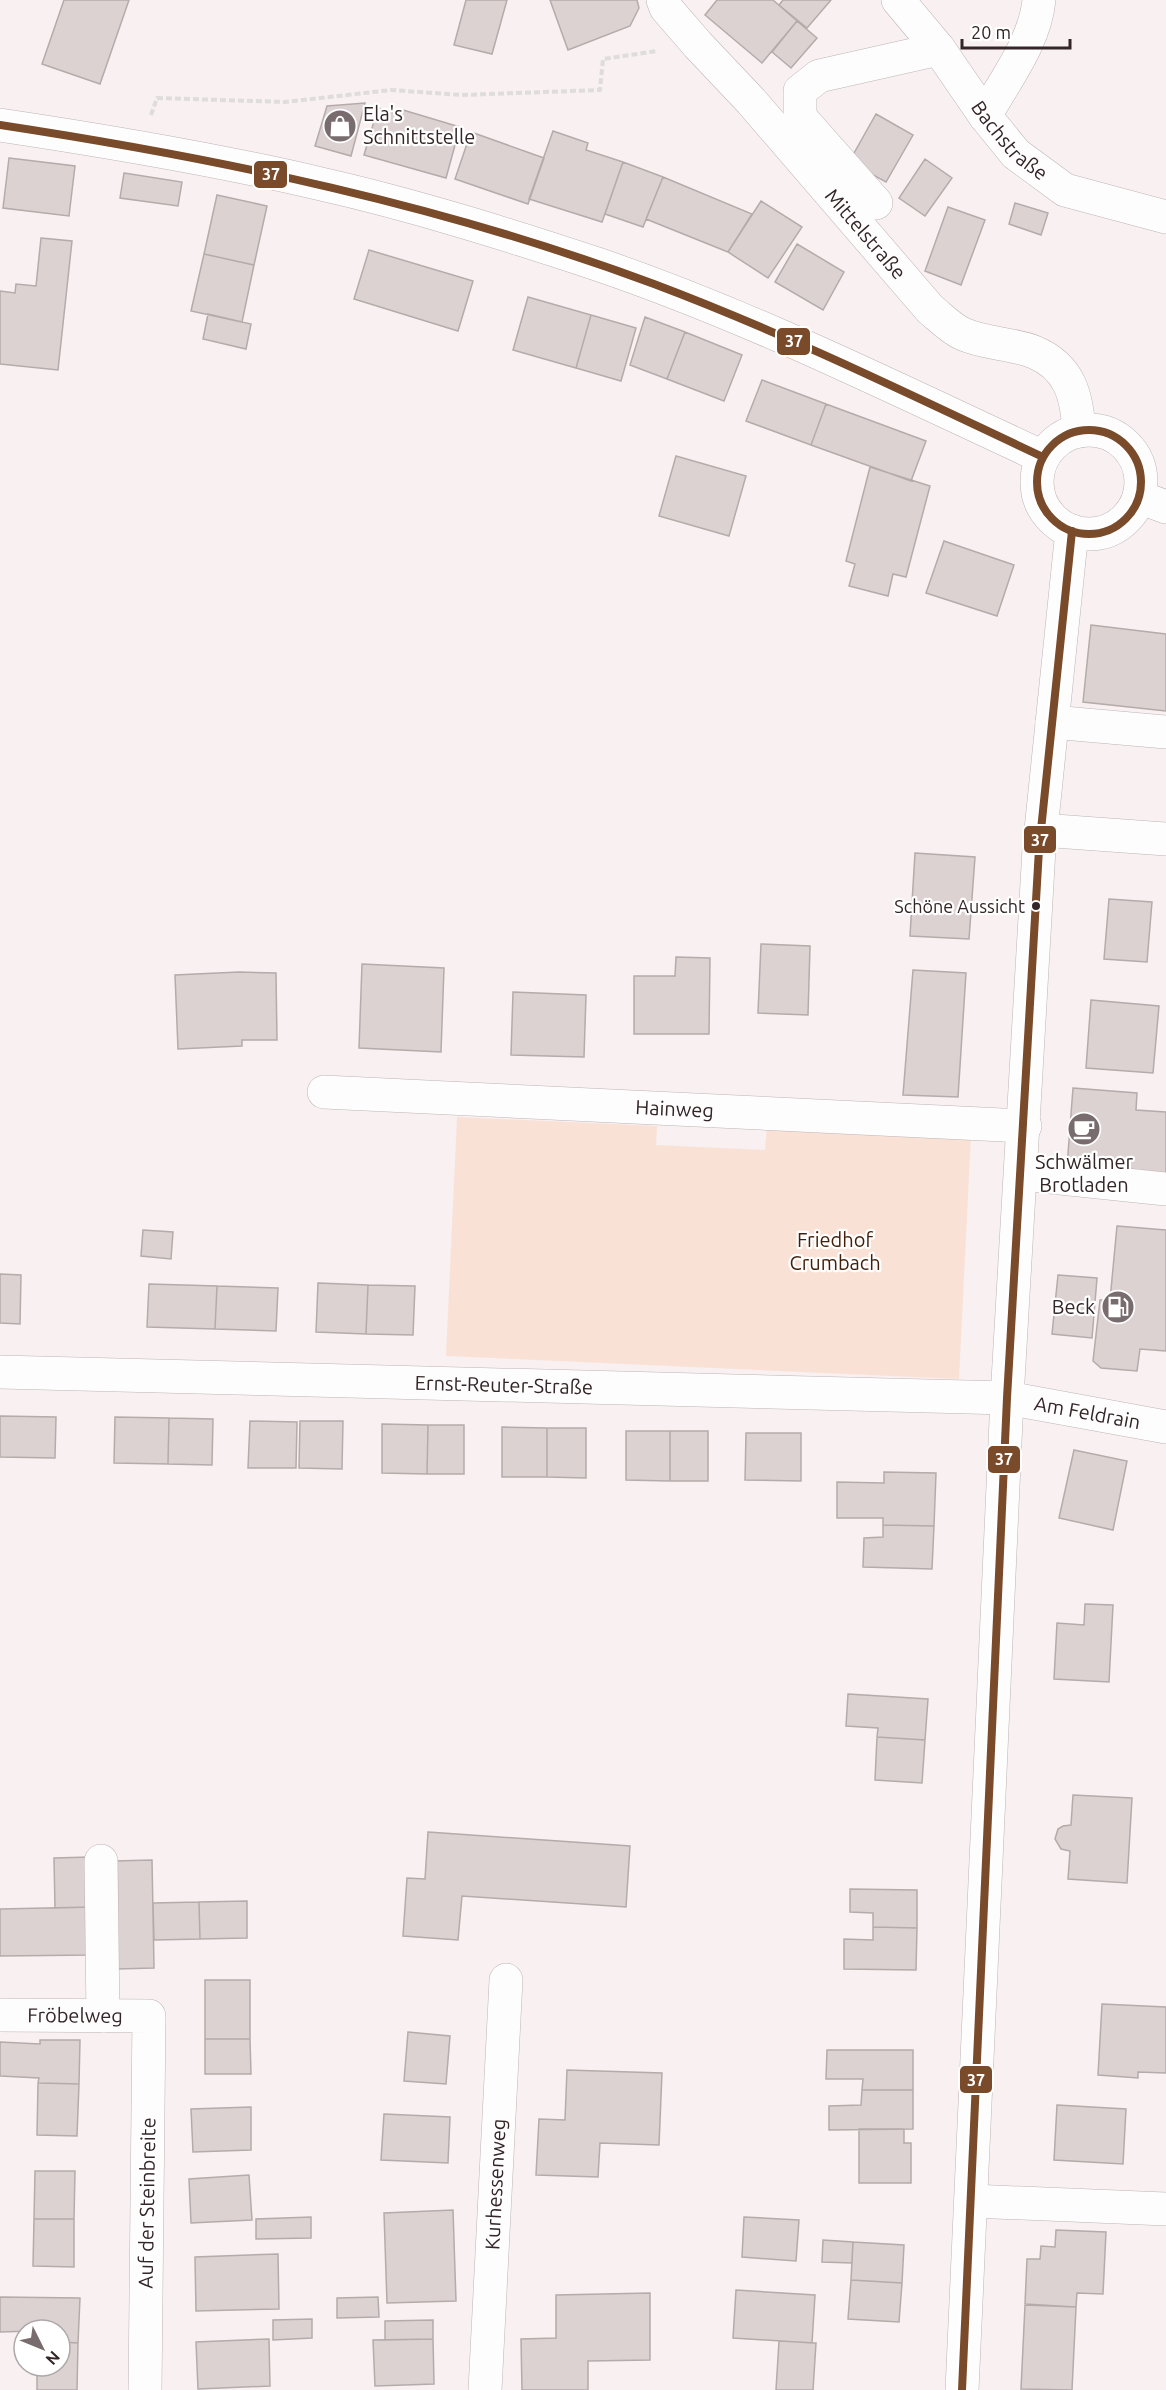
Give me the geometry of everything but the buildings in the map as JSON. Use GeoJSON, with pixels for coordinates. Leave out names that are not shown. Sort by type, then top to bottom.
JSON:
{"type":"FeatureCollection","features":[{"type":"Feature","properties":{"kind":"main road","name":"Mittelstraße"},"geometry":{"type":"LineString","coordinates":[[663,0],[666,8],[752,101],[930,309],[961,334],[1034,352],[1055,364],[1068,379],[1077,403],[1079,430]]}},
{"type":"Feature","properties":{"kind":"main road","name":"Bachstraße"},"geometry":{"type":"LineString","coordinates":[[898,0],[939,49],[985,116],[1016,154],[1065,190],[1166,217]]}},
{"type":"Feature","properties":{"kind":"main road"},"geometry":{"type":"LineString","coordinates":[[985,116],[1024,48],[1040,0]]}},
{"type":"Feature","properties":{"kind":"main road"},"geometry":{"type":"LineString","coordinates":[[876,203],[800,117],[800,91],[819,76],[939,49]]}},
{"type":"Feature","properties":{"kind":"main road"},"geometry":{"type":"LineString","coordinates":[[0,125],[138,146],[322,184],[481,228],[598,265],[740,318],[1043,457]]}},
{"type":"Feature","properties":{"kind":"main road"},"geometry":{"type":"LineString","coordinates":[[1079,430],[1098,430],[1117,437],[1125,443],[1137,459],[1152,502],[1131,513],[1118,526],[1095,534],[1072,531],[1055,521],[1042,506],[1037,476],[1043,457],[1058,440],[1079,430]]}},
{"type":"Feature","properties":{"kind":"main road"},"geometry":{"type":"LineString","coordinates":[[962,2390],[1007,1398],[1041,830],[1072,531]]}},
{"type":"Feature","properties":{"kind":"main road"},"geometry":{"type":"LineString","coordinates":[[1052,722],[1166,732]]}},
{"type":"Feature","properties":{"kind":"main road"},"geometry":{"type":"LineString","coordinates":[[1041,830],[1166,839]]}},
{"type":"Feature","properties":{"kind":"main road","name":"Hainweg"},"geometry":{"type":"LineString","coordinates":[[324,1092],[1025,1126]]}},
{"type":"Feature","properties":{"kind":"main road"},"geometry":{"type":"LineString","coordinates":[[1022,1174],[1166,1189]]}},
{"type":"Feature","properties":{"kind":"main road","name":"Ernst-Reuter-Straße"},"geometry":{"type":"LineString","coordinates":[[0,1372],[1007,1398]]}},
{"type":"Feature","properties":{"kind":"main road","name":"Am Feldrain"},"geometry":{"type":"LineString","coordinates":[[1007,1398],[1166,1427]]}},
{"type":"Feature","properties":{"kind":"main road"},"geometry":{"type":"LineString","coordinates":[[102,1861],[103,2016]]}},
{"type":"Feature","properties":{"kind":"main road","name":"Kurhessenweg"},"geometry":{"type":"LineString","coordinates":[[485,2390],[506,1980]]}},
{"type":"Feature","properties":{"kind":"main road","name":"Fröbelweg"},"geometry":{"type":"LineString","coordinates":[[0,2015],[149,2016]]}},
{"type":"Feature","properties":{"kind":"main road","name":"Auf der Steinbreite"},"geometry":{"type":"LineString","coordinates":[[145,2390],[149,2016]]}},
{"type":"Feature","properties":{"kind":"main road"},"geometry":{"type":"LineString","coordinates":[[971,2201],[1166,2209]]}},
{"type":"Feature","properties":{"kind":"path"},"geometry":{"type":"LineString","coordinates":[[138,146],[157,98],[285,102],[391,90],[462,95],[600,90],[603,59],[698,45]]}},
{"type":"Feature","properties":{"kind":"green space","name":"Friedhof Crumbach"},"geometry":{"type":"Polygon","coordinates":[[[457,1117],[657,1126],[656,1145],[765,1150],[767,1126],[971,1135],[959,1379],[446,1356],[457,1117]]]}},
{"type":"Feature","properties":{"kind":"transit line","name":"37"},"geometry":{"type":"LineString","coordinates":[[0,125],[249,169],[413,208],[574,256],[704,303],[850,367],[1043,457]]}},
{"type":"Feature","properties":{"kind":"transit line","name":"37"},"geometry":{"type":"LineString","coordinates":[[1089,430],[1109,434],[1126,445],[1137,462],[1141,482],[1137,502],[1126,519],[1109,530],[1089,534],[1069,530],[1052,519],[1041,502],[1037,482],[1041,462],[1052,445],[1069,434],[1089,430]]}},
{"type":"Feature","properties":{"kind":"transit line","name":"37"},"geometry":{"type":"LineString","coordinates":[[962,2390],[1007,1398],[1039,849],[1072,531]]}},
{"type":"Feature","properties":{"kind":"place","name":"Ela's Schnittstelle"},"geometry":{"type":"Point","coordinates":[340,126]}},
{"type":"Feature","properties":{"kind":"place","name":"Schöne Aussicht"},"geometry":{"type":"Point","coordinates":[1036,906]}},
{"type":"Feature","properties":{"kind":"place","name":"Schwälmer Brotladen"},"geometry":{"type":"Point","coordinates":[1084,1129]}},
{"type":"Feature","properties":{"kind":"place","name":"Beck"},"geometry":{"type":"Point","coordinates":[1118,1307]}}]}
